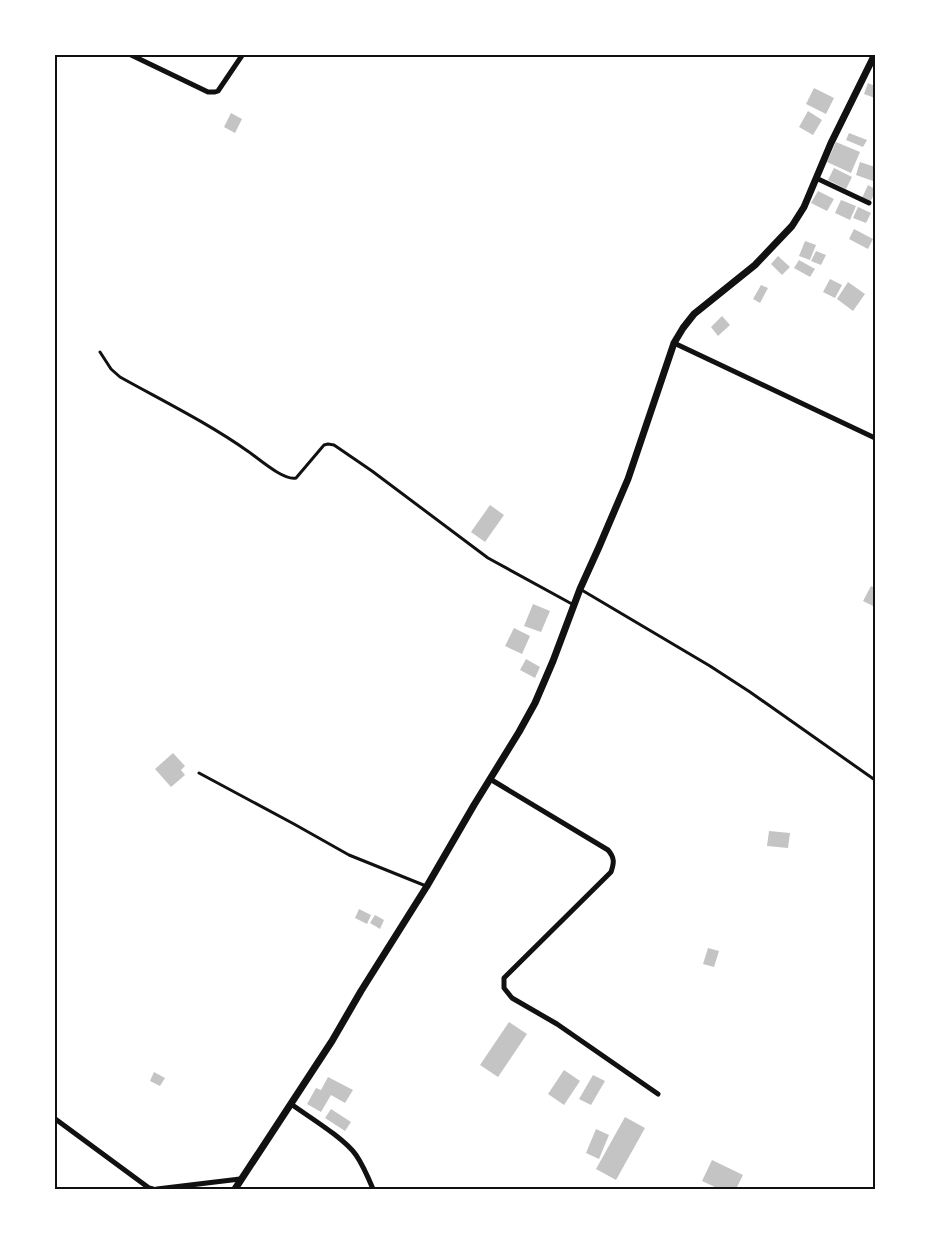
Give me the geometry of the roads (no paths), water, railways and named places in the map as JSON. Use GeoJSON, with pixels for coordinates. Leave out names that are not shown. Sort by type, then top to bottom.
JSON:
{"type":"FeatureCollection","features":[{"type":"Feature","properties":{"kind":"street"},"geometry":{"type":"LineString","coordinates":[[129,54],[208,92],[218,90],[243,54]]}},
{"type":"Feature","properties":{"kind":"street"},"geometry":{"type":"LineString","coordinates":[[235,1189],[291,1104],[427,886],[535,703],[580,589],[628,479],[674,343],[694,314],[755,265],[792,226],[804,207],[831,143],[873,64],[875,54]]}},
{"type":"Feature","properties":{"kind":"street"},"geometry":{"type":"LineString","coordinates":[[816,178],[869,202]]}},
{"type":"Feature","properties":{"kind":"street"},"geometry":{"type":"LineString","coordinates":[[674,343],[875,438]]}},
{"type":"Feature","properties":{"kind":"street"},"geometry":{"type":"LineString","coordinates":[[490,779],[608,850],[614,856],[610,872],[504,978],[504,988],[512,998],[557,1024],[658,1094]]}},
{"type":"Feature","properties":{"kind":"street"},"geometry":{"type":"LineString","coordinates":[[291,1104],[354,1152],[373,1189]]}},
{"type":"Feature","properties":{"kind":"street"},"geometry":{"type":"LineString","coordinates":[[54,1118],[149,1188],[240,1179]]}},
{"type":"Feature","properties":{"kind":"lane"},"geometry":{"type":"LineString","coordinates":[[100,352],[111,369],[120,377],[227,437],[291,479],[296,478],[324,445],[334,445],[488,558],[574,605]]}},
{"type":"Feature","properties":{"kind":"lane"},"geometry":{"type":"LineString","coordinates":[[580,589],[710,666],[875,780]]}},
{"type":"Feature","properties":{"kind":"lane"},"geometry":{"type":"LineString","coordinates":[[199,773],[349,855],[427,886]]}}]}
